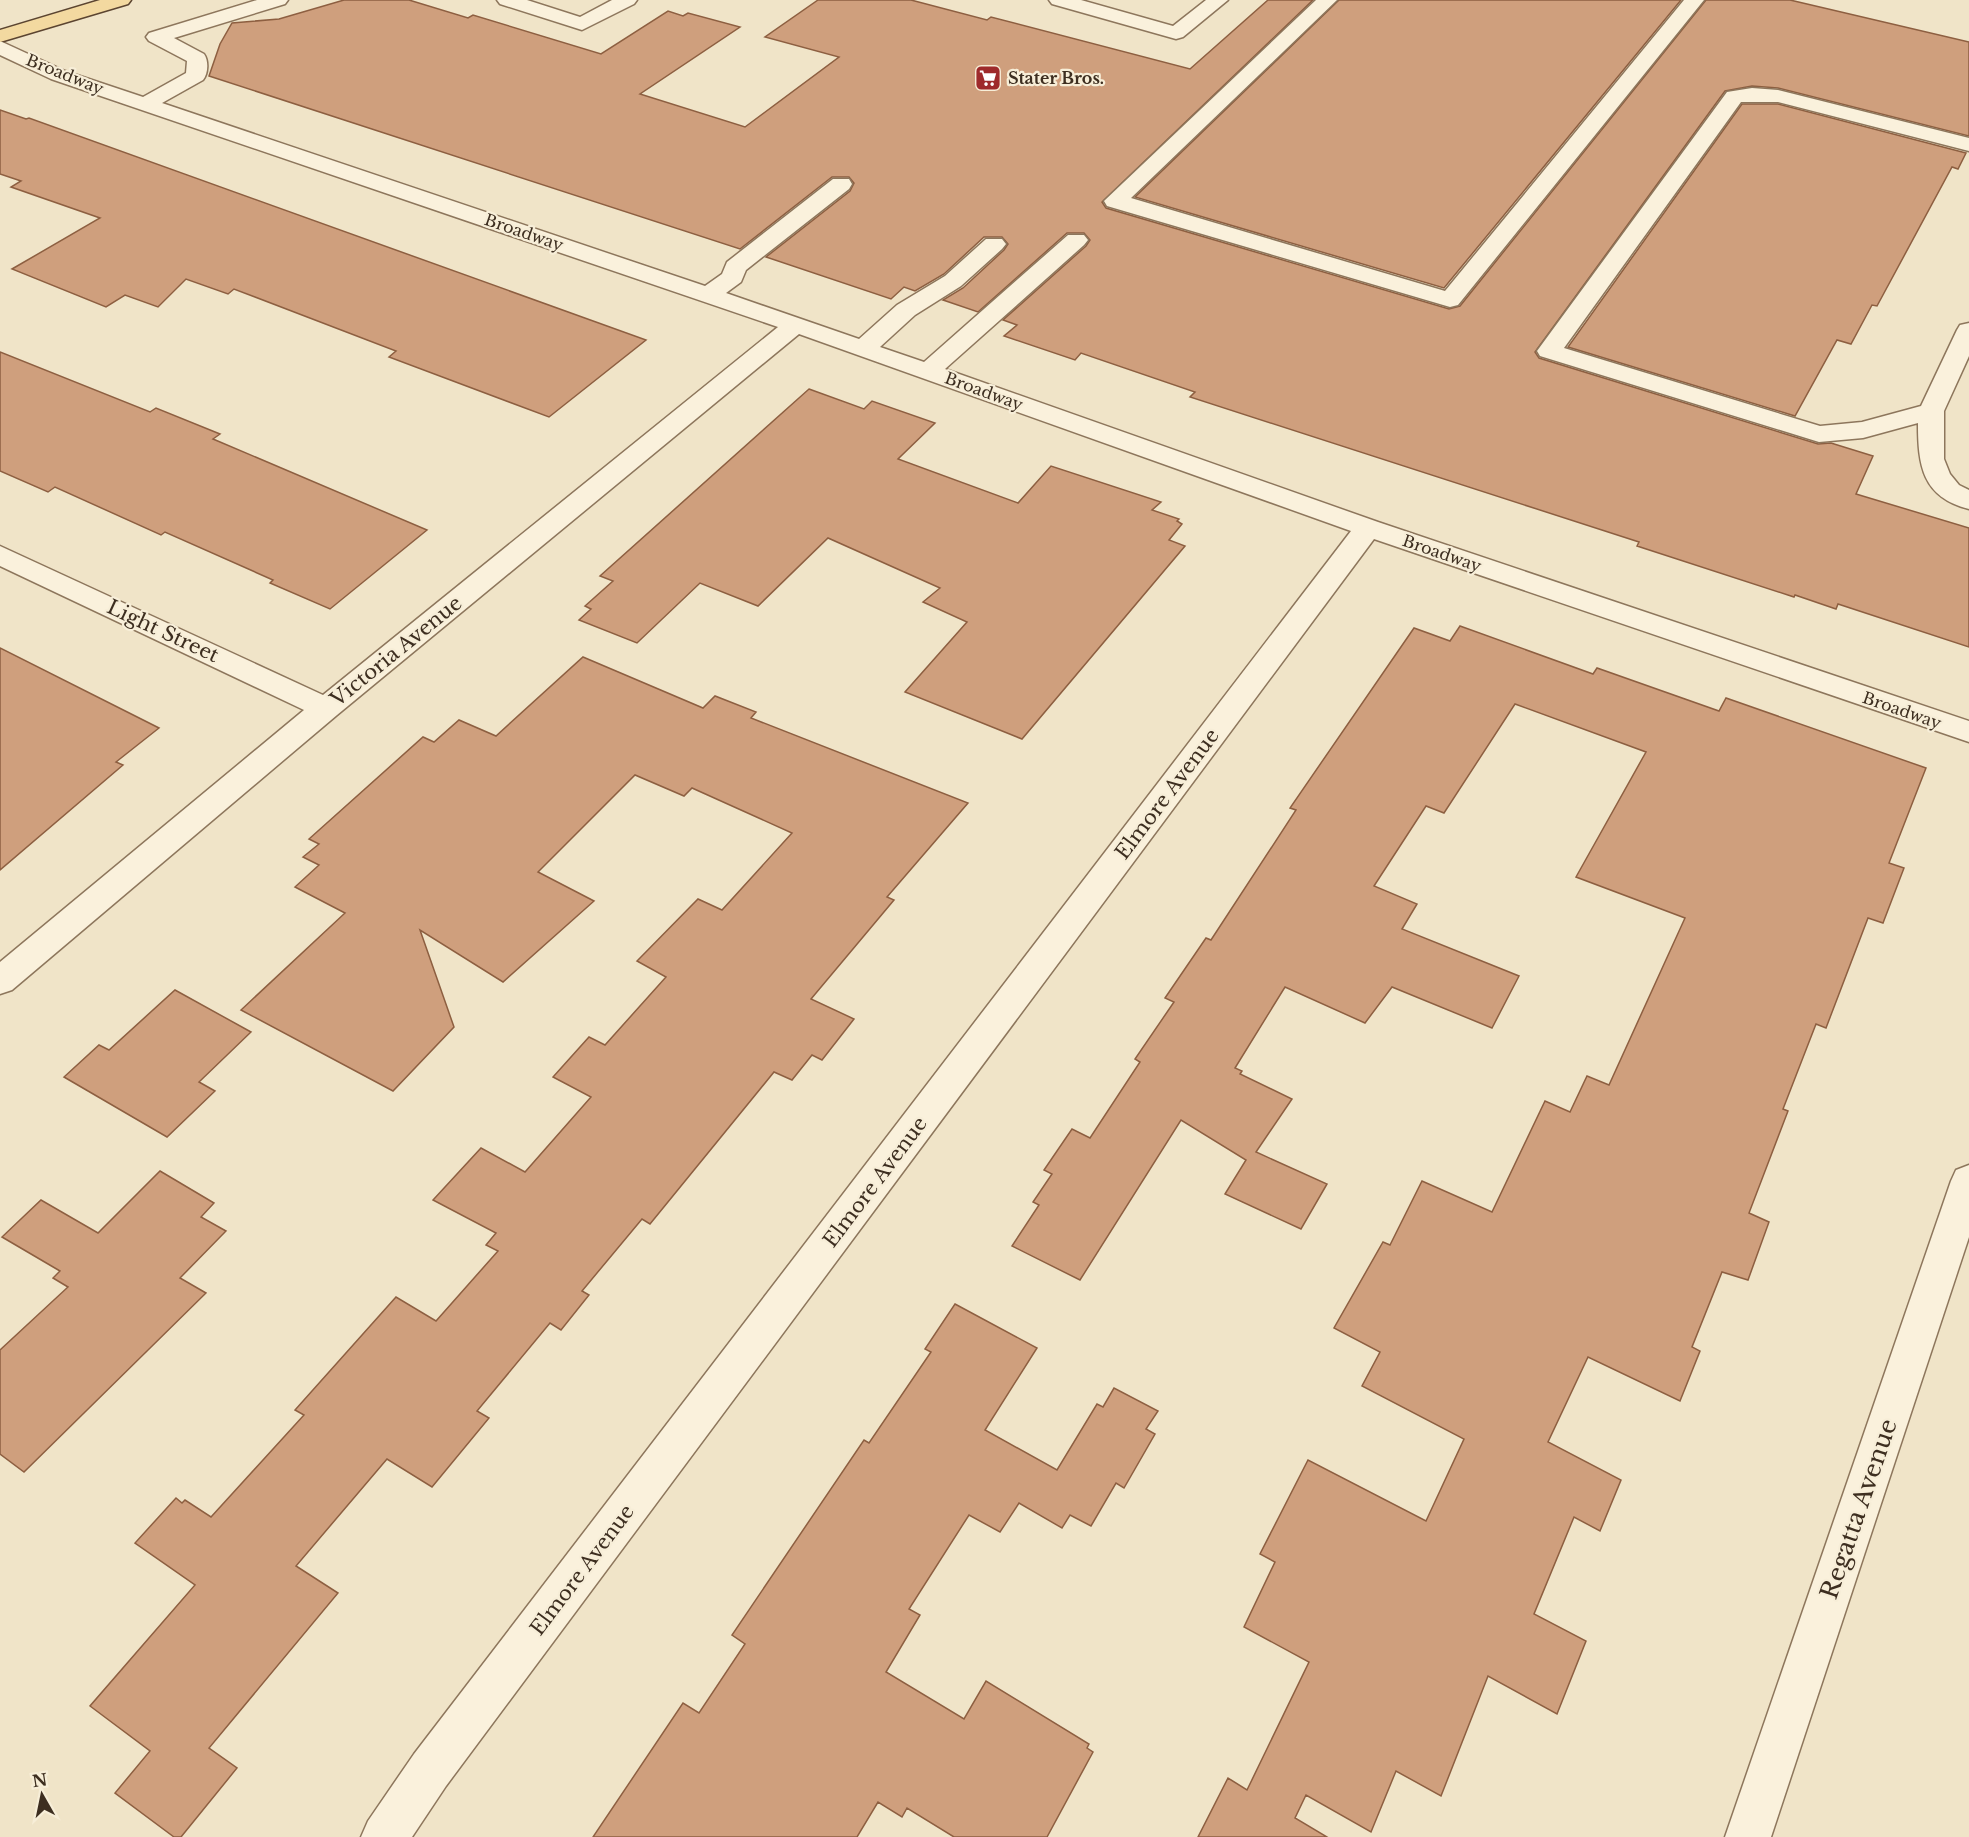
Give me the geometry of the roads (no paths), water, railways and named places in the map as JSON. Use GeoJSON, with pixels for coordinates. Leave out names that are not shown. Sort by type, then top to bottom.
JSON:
{"type":"FeatureCollection","features":[{"type":"Feature","properties":{"kind":"main road"},"geometry":{"type":"LineString","coordinates":[[0,36],[121,0]]}},
{"type":"Feature","properties":{"kind":"street"},"geometry":{"type":"LineString","coordinates":[[145,104],[196,76],[197,58],[156,37],[278,0]]}},
{"type":"Feature","properties":{"kind":"street"},"geometry":{"type":"LineString","coordinates":[[516,1],[582,24],[627,0]]}},
{"type":"Feature","properties":{"kind":"street"},"geometry":{"type":"LineString","coordinates":[[1059,0],[1176,33],[1218,0]]}},
{"type":"Feature","properties":{"kind":"street"},"geometry":{"type":"LineString","coordinates":[[1328,0],[1115,201],[1450,300],[1694,0]]}},
{"type":"Feature","properties":{"kind":"street","name":"Broadway"},"geometry":{"type":"LineString","coordinates":[[0,47],[58,75],[796,325],[1368,528],[1969,732]]}},
{"type":"Feature","properties":{"kind":"street"},"geometry":{"type":"LineString","coordinates":[[1931,411],[1863,430],[1819,434],[1549,351],[1734,96],[1752,93],[1778,96],[1969,145]]}},
{"type":"Feature","properties":{"kind":"street"},"geometry":{"type":"LineString","coordinates":[[708,295],[734,277],[735,267],[848,187]]}},
{"type":"Feature","properties":{"kind":"street"},"geometry":{"type":"LineString","coordinates":[[928,371],[1076,240]]}},
{"type":"Feature","properties":{"kind":"street"},"geometry":{"type":"LineString","coordinates":[[862,350],[906,310],[952,281],[994,244]]}},
{"type":"Feature","properties":{"kind":"street","name":"Victoria Avenue"},"geometry":{"type":"LineString","coordinates":[[0,981],[326,708],[796,325]]}},
{"type":"Feature","properties":{"kind":"street"},"geometry":{"type":"LineString","coordinates":[[1969,330],[1931,411],[1930,459],[1938,476],[1950,491],[1969,501]]}},
{"type":"Feature","properties":{"kind":"street","name":"Elmore Avenue"},"geometry":{"type":"LineString","coordinates":[[384,1837],[430,1770],[1368,528]]}},
{"type":"Feature","properties":{"kind":"street","name":"Light Street"},"geometry":{"type":"LineString","coordinates":[[0,555],[326,708]]}},
{"type":"Feature","properties":{"kind":"street","name":"Regatta Avenue"},"geometry":{"type":"LineString","coordinates":[[1748,1837],[1969,1180]]}},
{"type":"Feature","properties":{"kind":"place","name":"Stater Bros."},"geometry":{"type":"Point","coordinates":[988,78]}}]}
